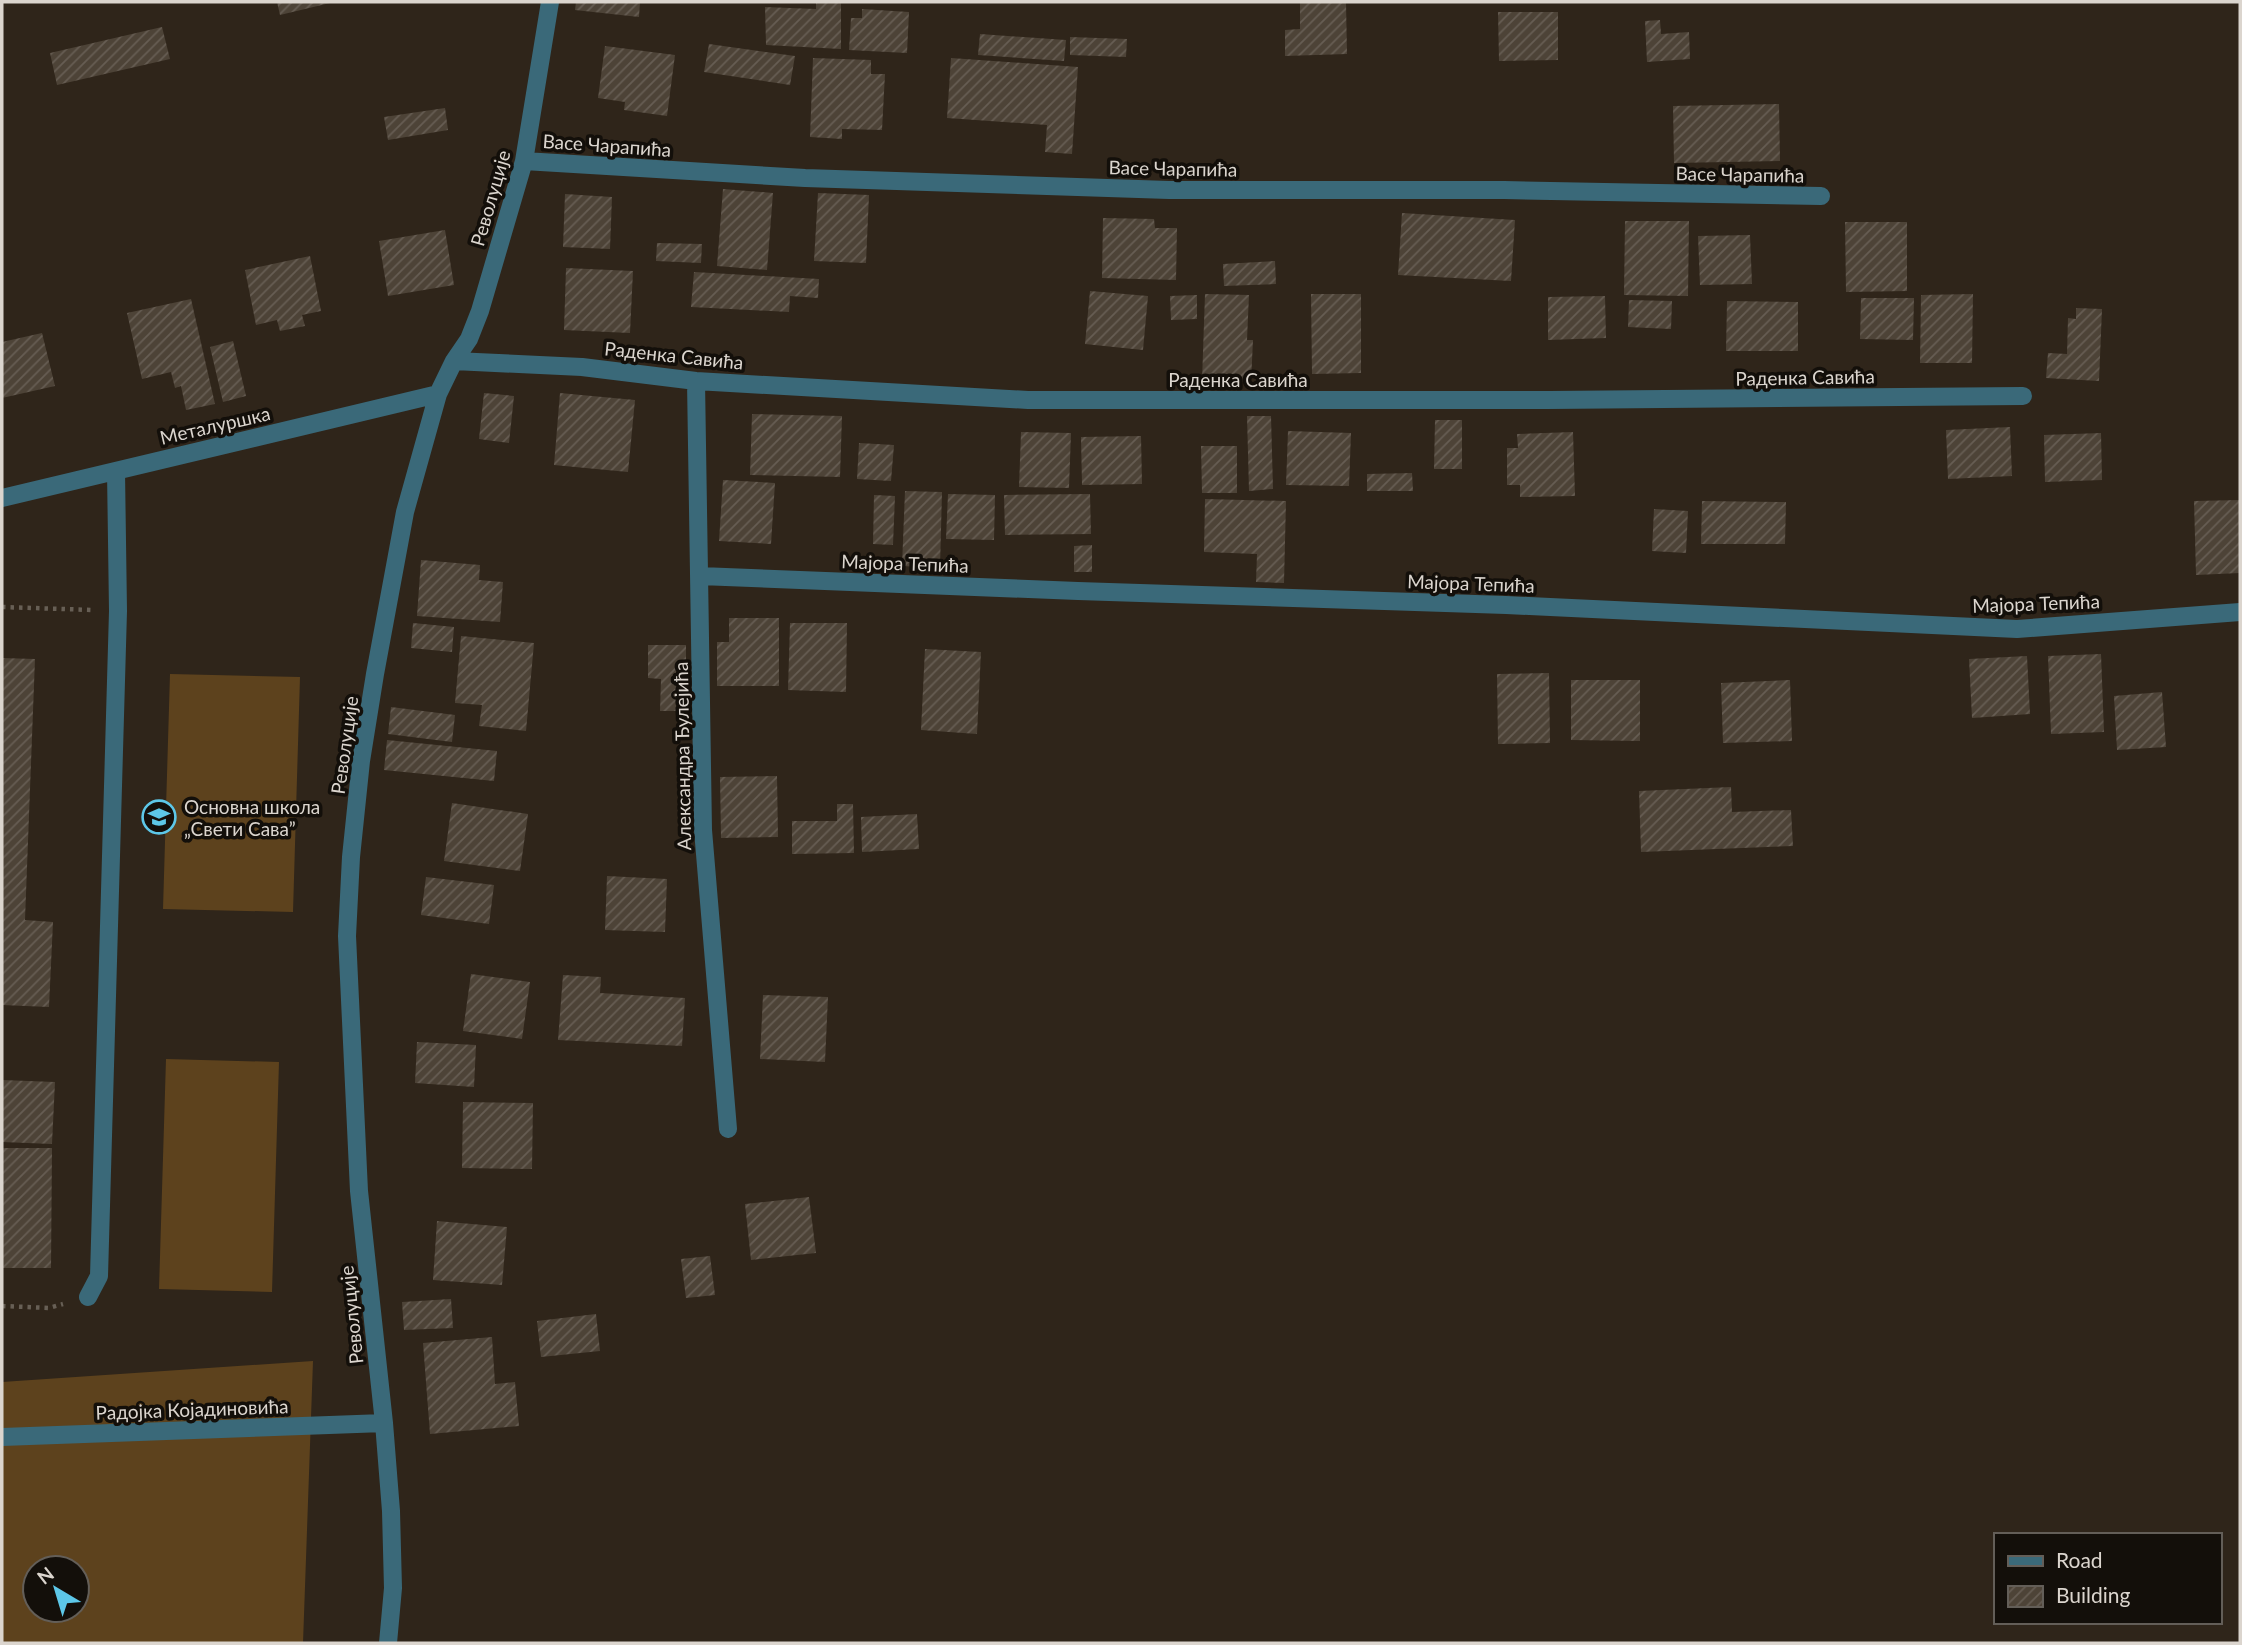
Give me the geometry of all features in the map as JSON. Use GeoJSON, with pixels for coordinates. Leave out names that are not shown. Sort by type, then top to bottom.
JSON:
{"type":"FeatureCollection","features":[{"type":"Feature","properties":{"kind":"street","name":"Револуције"},"geometry":{"type":"LineString","coordinates":[[388,1643],[393,1588],[391,1511],[359,1191],[347,936],[351,857],[374,674],[405,512],[438,394],[454,361],[469,339],[480,311],[524,160],[550,2]]}},
{"type":"Feature","properties":{"kind":"street","name":"Васе Чарапића"},"geometry":{"type":"LineString","coordinates":[[524,160],[805,178],[1169,190],[1504,190],[1821,196]]}},
{"type":"Feature","properties":{"kind":"street","name":"Раденка Савића"},"geometry":{"type":"LineString","coordinates":[[454,361],[582,367],[696,381],[1028,400],[1563,400],[2023,396]]}},
{"type":"Feature","properties":{"kind":"street","name":"Александра Ђулејића"},"geometry":{"type":"LineString","coordinates":[[696,381],[703,830],[728,1129]]}},
{"type":"Feature","properties":{"kind":"street","name":"Металуршка"},"geometry":{"type":"LineString","coordinates":[[2,498],[438,394]]}},
{"type":"Feature","properties":{"kind":"street"},"geometry":{"type":"LineString","coordinates":[[88,1297],[99,1276],[118,611],[116,471]]}},
{"type":"Feature","properties":{"kind":"street","name":"Мајора Тепића"},"geometry":{"type":"LineString","coordinates":[[700,576],[1506,605],[2017,629],[2240,612]]}},
{"type":"Feature","properties":{"kind":"street","name":"Радојка Којадиновића"},"geometry":{"type":"LineString","coordinates":[[2,1437],[384,1423]]}},
{"type":"Feature","properties":{"kind":"path"},"geometry":{"type":"LineString","coordinates":[[2,607],[118,611]]}},
{"type":"Feature","properties":{"kind":"path"},"geometry":{"type":"LineString","coordinates":[[2,1306],[49,1308],[88,1297]]}},
{"type":"Feature","properties":{"kind":"shaded area"},"geometry":{"type":"Polygon","coordinates":[[[170,674],[300,677],[293,912],[163,909],[170,674]]]}},
{"type":"Feature","properties":{"kind":"shaded area"},"geometry":{"type":"Polygon","coordinates":[[[166,1059],[279,1062],[272,1292],[159,1289],[166,1059]]]}},
{"type":"Feature","properties":{"kind":"shaded area"},"geometry":{"type":"Polygon","coordinates":[[[313,1361],[303,1643],[2,1643],[2,1382],[313,1361]]]}},
{"type":"Feature","properties":{"kind":"building"},"geometry":{"type":"Polygon","coordinates":[[[277,2],[330,2],[330,3],[280,15],[277,2]]]}},
{"type":"Feature","properties":{"kind":"building"},"geometry":{"type":"Polygon","coordinates":[[[576,2],[640,2],[639,17],[575,10],[576,2]]]}},
{"type":"Feature","properties":{"kind":"building"},"geometry":{"type":"Polygon","coordinates":[[[816,2],[841,2],[841,49],[766,45],[765,7],[816,9],[816,2]]]}},
{"type":"Feature","properties":{"kind":"building"},"geometry":{"type":"Polygon","coordinates":[[[1300,2],[1346,2],[1347,54],[1285,56],[1285,30],[1300,29],[1300,2]]]}},
{"type":"Feature","properties":{"kind":"building"},"geometry":{"type":"Polygon","coordinates":[[[862,9],[909,12],[907,53],[849,50],[851,18],[862,18],[862,9]]]}},
{"type":"Feature","properties":{"kind":"building"},"geometry":{"type":"Polygon","coordinates":[[[1498,12],[1558,12],[1558,60],[1499,61],[1498,12]]]}},
{"type":"Feature","properties":{"kind":"building"},"geometry":{"type":"Polygon","coordinates":[[[1660,20],[1661,34],[1689,32],[1690,59],[1647,62],[1645,21],[1660,20]]]}},
{"type":"Feature","properties":{"kind":"building"},"geometry":{"type":"Polygon","coordinates":[[[162,27],[170,59],[57,85],[50,53],[162,27]]]}},
{"type":"Feature","properties":{"kind":"building"},"geometry":{"type":"Polygon","coordinates":[[[980,34],[1066,40],[1064,61],[978,55],[980,34]]]}},
{"type":"Feature","properties":{"kind":"building"},"geometry":{"type":"Polygon","coordinates":[[[1070,37],[1127,39],[1126,57],[1070,55],[1070,37]]]}},
{"type":"Feature","properties":{"kind":"building"},"geometry":{"type":"Polygon","coordinates":[[[709,44],[795,56],[790,85],[704,72],[709,44]]]}},
{"type":"Feature","properties":{"kind":"building"},"geometry":{"type":"Polygon","coordinates":[[[605,46],[675,55],[667,116],[624,110],[625,102],[598,98],[605,46]]]}},
{"type":"Feature","properties":{"kind":"building"},"geometry":{"type":"Polygon","coordinates":[[[813,58],[871,60],[871,74],[885,74],[882,130],[842,129],[842,139],[810,137],[813,58]]]}},
{"type":"Feature","properties":{"kind":"building"},"geometry":{"type":"Polygon","coordinates":[[[951,58],[1078,67],[1072,154],[1045,152],[1047,125],[947,118],[951,58]]]}},
{"type":"Feature","properties":{"kind":"building"},"geometry":{"type":"Polygon","coordinates":[[[1779,104],[1780,161],[1674,163],[1673,106],[1779,104]]]}},
{"type":"Feature","properties":{"kind":"building"},"geometry":{"type":"Polygon","coordinates":[[[445,108],[448,130],[388,140],[384,117],[445,108]]]}},
{"type":"Feature","properties":{"kind":"building"},"geometry":{"type":"Polygon","coordinates":[[[723,189],[773,193],[767,270],[717,266],[723,189]]]}},
{"type":"Feature","properties":{"kind":"building"},"geometry":{"type":"Polygon","coordinates":[[[818,193],[869,195],[866,263],[814,261],[818,193]]]}},
{"type":"Feature","properties":{"kind":"building"},"geometry":{"type":"Polygon","coordinates":[[[565,194],[612,197],[610,249],[563,247],[565,194]]]}},
{"type":"Feature","properties":{"kind":"building"},"geometry":{"type":"Polygon","coordinates":[[[1402,213],[1515,220],[1511,281],[1398,275],[1402,213]]]}},
{"type":"Feature","properties":{"kind":"building"},"geometry":{"type":"Polygon","coordinates":[[[1103,218],[1154,219],[1155,228],[1177,228],[1176,280],[1102,278],[1103,218]]]}},
{"type":"Feature","properties":{"kind":"building"},"geometry":{"type":"Polygon","coordinates":[[[1625,221],[1689,221],[1688,296],[1624,295],[1625,221]]]}},
{"type":"Feature","properties":{"kind":"building"},"geometry":{"type":"Polygon","coordinates":[[[1845,222],[1907,222],[1907,291],[1846,292],[1845,222]]]}},
{"type":"Feature","properties":{"kind":"building"},"geometry":{"type":"Polygon","coordinates":[[[445,230],[454,285],[388,296],[379,241],[445,230]]]}},
{"type":"Feature","properties":{"kind":"building"},"geometry":{"type":"Polygon","coordinates":[[[1750,235],[1752,284],[1700,285],[1698,236],[1750,235]]]}},
{"type":"Feature","properties":{"kind":"building"},"geometry":{"type":"Polygon","coordinates":[[[657,243],[702,244],[701,263],[656,261],[657,243]]]}},
{"type":"Feature","properties":{"kind":"building"},"geometry":{"type":"Polygon","coordinates":[[[310,256],[321,311],[302,315],[305,326],[280,331],[277,320],[256,325],[245,270],[310,256]]]}},
{"type":"Feature","properties":{"kind":"building"},"geometry":{"type":"Polygon","coordinates":[[[1275,261],[1276,284],[1224,286],[1223,264],[1275,261]]]}},
{"type":"Feature","properties":{"kind":"building"},"geometry":{"type":"Polygon","coordinates":[[[566,268],[633,271],[630,333],[564,330],[566,268]]]}},
{"type":"Feature","properties":{"kind":"building"},"geometry":{"type":"Polygon","coordinates":[[[694,272],[819,279],[818,298],[790,296],[789,312],[691,307],[694,272]]]}},
{"type":"Feature","properties":{"kind":"building"},"geometry":{"type":"Polygon","coordinates":[[[1090,291],[1148,296],[1143,350],[1085,344],[1090,291]]]}},
{"type":"Feature","properties":{"kind":"building"},"geometry":{"type":"Polygon","coordinates":[[[1205,294],[1249,295],[1247,340],[1253,340],[1251,382],[1202,381],[1205,294]]]}},
{"type":"Feature","properties":{"kind":"building"},"geometry":{"type":"Polygon","coordinates":[[[1311,294],[1361,294],[1361,373],[1312,374],[1311,294]]]}},
{"type":"Feature","properties":{"kind":"building"},"geometry":{"type":"Polygon","coordinates":[[[1973,294],[1972,363],[1920,363],[1921,295],[1973,294]]]}},
{"type":"Feature","properties":{"kind":"building"},"geometry":{"type":"Polygon","coordinates":[[[1197,295],[1197,319],[1171,320],[1170,296],[1197,295]]]}},
{"type":"Feature","properties":{"kind":"building"},"geometry":{"type":"Polygon","coordinates":[[[1605,296],[1606,338],[1548,340],[1548,297],[1605,296]]]}},
{"type":"Feature","properties":{"kind":"building"},"geometry":{"type":"Polygon","coordinates":[[[1861,298],[1914,298],[1913,340],[1860,339],[1861,298]]]}},
{"type":"Feature","properties":{"kind":"building"},"geometry":{"type":"Polygon","coordinates":[[[191,299],[215,404],[186,410],[181,386],[175,388],[171,372],[142,379],[127,313],[191,299]]]}},
{"type":"Feature","properties":{"kind":"building"},"geometry":{"type":"Polygon","coordinates":[[[1629,300],[1672,301],[1671,329],[1628,327],[1629,300]]]}},
{"type":"Feature","properties":{"kind":"building"},"geometry":{"type":"Polygon","coordinates":[[[1727,301],[1798,302],[1798,351],[1726,351],[1727,301]]]}},
{"type":"Feature","properties":{"kind":"building"},"geometry":{"type":"Polygon","coordinates":[[[2076,308],[2102,309],[2099,381],[2046,378],[2048,353],[2067,354],[2068,318],[2076,319],[2076,308]]]}},
{"type":"Feature","properties":{"kind":"building"},"geometry":{"type":"Polygon","coordinates":[[[42,333],[55,386],[2,398],[2,342],[42,333]]]}},
{"type":"Feature","properties":{"kind":"building"},"geometry":{"type":"Polygon","coordinates":[[[233,341],[246,396],[223,402],[210,347],[233,341]]]}},
{"type":"Feature","properties":{"kind":"building"},"geometry":{"type":"Polygon","coordinates":[[[484,393],[514,396],[509,443],[479,439],[484,393]]]}},
{"type":"Feature","properties":{"kind":"building"},"geometry":{"type":"Polygon","coordinates":[[[560,393],[635,400],[628,472],[554,465],[560,393]]]}},
{"type":"Feature","properties":{"kind":"building"},"geometry":{"type":"Polygon","coordinates":[[[752,414],[842,416],[840,477],[750,475],[752,414]]]}},
{"type":"Feature","properties":{"kind":"building"},"geometry":{"type":"Polygon","coordinates":[[[1247,416],[1271,416],[1273,489],[1249,491],[1247,416]]]}},
{"type":"Feature","properties":{"kind":"building"},"geometry":{"type":"Polygon","coordinates":[[[1435,420],[1462,420],[1462,469],[1434,469],[1435,420]]]}},
{"type":"Feature","properties":{"kind":"building"},"geometry":{"type":"Polygon","coordinates":[[[2010,427],[2012,476],[1948,479],[1946,430],[2010,427]]]}},
{"type":"Feature","properties":{"kind":"building"},"geometry":{"type":"Polygon","coordinates":[[[1288,431],[1351,433],[1349,486],[1286,485],[1288,431]]]}},
{"type":"Feature","properties":{"kind":"building"},"geometry":{"type":"Polygon","coordinates":[[[1021,432],[1071,433],[1069,488],[1019,487],[1021,432]]]}},
{"type":"Feature","properties":{"kind":"building"},"geometry":{"type":"Polygon","coordinates":[[[1573,432],[1575,496],[1520,497],[1520,485],[1507,485],[1507,448],[1518,448],[1517,434],[1573,432]]]}},
{"type":"Feature","properties":{"kind":"building"},"geometry":{"type":"Polygon","coordinates":[[[2101,433],[2102,480],[2045,482],[2044,435],[2101,433]]]}},
{"type":"Feature","properties":{"kind":"building"},"geometry":{"type":"Polygon","coordinates":[[[1141,436],[1142,484],[1082,485],[1081,437],[1141,436]]]}},
{"type":"Feature","properties":{"kind":"building"},"geometry":{"type":"Polygon","coordinates":[[[859,443],[894,445],[891,481],[857,479],[859,443]]]}},
{"type":"Feature","properties":{"kind":"building"},"geometry":{"type":"Polygon","coordinates":[[[1201,446],[1237,446],[1237,493],[1202,493],[1201,446]]]}},
{"type":"Feature","properties":{"kind":"building"},"geometry":{"type":"Polygon","coordinates":[[[1412,473],[1413,491],[1367,491],[1367,474],[1412,473]]]}},
{"type":"Feature","properties":{"kind":"building"},"geometry":{"type":"Polygon","coordinates":[[[723,480],[775,483],[771,544],[719,541],[723,480]]]}},
{"type":"Feature","properties":{"kind":"building"},"geometry":{"type":"Polygon","coordinates":[[[905,491],[942,492],[940,568],[902,566],[905,491]]]}},
{"type":"Feature","properties":{"kind":"building"},"geometry":{"type":"Polygon","coordinates":[[[948,494],[995,495],[994,540],[946,539],[948,494]]]}},
{"type":"Feature","properties":{"kind":"building"},"geometry":{"type":"Polygon","coordinates":[[[1090,494],[1091,534],[1005,535],[1004,495],[1090,494]]]}},
{"type":"Feature","properties":{"kind":"building"},"geometry":{"type":"Polygon","coordinates":[[[874,495],[895,496],[893,545],[873,544],[874,495]]]}},
{"type":"Feature","properties":{"kind":"building"},"geometry":{"type":"Polygon","coordinates":[[[1205,499],[1286,501],[1284,583],[1256,582],[1257,554],[1204,552],[1205,499]]]}},
{"type":"Feature","properties":{"kind":"building"},"geometry":{"type":"Polygon","coordinates":[[[2240,500],[2240,573],[2196,575],[2194,501],[2240,500]]]}},
{"type":"Feature","properties":{"kind":"building"},"geometry":{"type":"Polygon","coordinates":[[[1702,501],[1786,502],[1785,544],[1701,544],[1702,501]]]}},
{"type":"Feature","properties":{"kind":"building"},"geometry":{"type":"Polygon","coordinates":[[[1654,509],[1688,511],[1686,553],[1652,551],[1654,509]]]}},
{"type":"Feature","properties":{"kind":"building"},"geometry":{"type":"Polygon","coordinates":[[[1092,545],[1092,572],[1074,572],[1074,546],[1092,545]]]}},
{"type":"Feature","properties":{"kind":"building"},"geometry":{"type":"Polygon","coordinates":[[[421,560],[480,565],[479,580],[503,582],[500,622],[417,616],[421,560]]]}},
{"type":"Feature","properties":{"kind":"building"},"geometry":{"type":"Polygon","coordinates":[[[729,618],[779,618],[779,686],[717,686],[717,642],[729,642],[729,618]]]}},
{"type":"Feature","properties":{"kind":"building"},"geometry":{"type":"Polygon","coordinates":[[[413,623],[454,627],[452,652],[411,648],[413,623]]]}},
{"type":"Feature","properties":{"kind":"building"},"geometry":{"type":"Polygon","coordinates":[[[790,623],[847,623],[846,692],[788,690],[790,623]]]}},
{"type":"Feature","properties":{"kind":"building"},"geometry":{"type":"Polygon","coordinates":[[[461,636],[534,643],[526,731],[479,726],[482,705],[455,703],[461,636]]]}},
{"type":"Feature","properties":{"kind":"building"},"geometry":{"type":"Polygon","coordinates":[[[648,645],[686,645],[686,711],[660,711],[661,679],[648,678],[648,645]]]}},
{"type":"Feature","properties":{"kind":"building"},"geometry":{"type":"Polygon","coordinates":[[[925,649],[981,652],[977,734],[921,730],[925,649]]]}},
{"type":"Feature","properties":{"kind":"building"},"geometry":{"type":"Polygon","coordinates":[[[2101,654],[2104,732],[2051,734],[2048,656],[2101,654]]]}},
{"type":"Feature","properties":{"kind":"building"},"geometry":{"type":"Polygon","coordinates":[[[2027,656],[2030,714],[1972,718],[1969,659],[2027,656]]]}},
{"type":"Feature","properties":{"kind":"building"},"geometry":{"type":"Polygon","coordinates":[[[2,658],[35,659],[25,920],[53,922],[49,1007],[2,1005],[2,658]]]}},
{"type":"Feature","properties":{"kind":"building"},"geometry":{"type":"Polygon","coordinates":[[[1549,673],[1550,743],[1498,744],[1497,674],[1549,673]]]}},
{"type":"Feature","properties":{"kind":"building"},"geometry":{"type":"Polygon","coordinates":[[[1571,680],[1640,680],[1640,741],[1571,740],[1571,680]]]}},
{"type":"Feature","properties":{"kind":"building"},"geometry":{"type":"Polygon","coordinates":[[[1790,680],[1792,741],[1723,743],[1721,683],[1790,680]]]}},
{"type":"Feature","properties":{"kind":"building"},"geometry":{"type":"Polygon","coordinates":[[[2162,692],[2166,747],[2117,750],[2114,696],[2162,692]]]}},
{"type":"Feature","properties":{"kind":"building"},"geometry":{"type":"Polygon","coordinates":[[[391,707],[455,715],[452,742],[388,734],[391,707]]]}},
{"type":"Feature","properties":{"kind":"building"},"geometry":{"type":"Polygon","coordinates":[[[387,740],[497,751],[494,781],[384,770],[387,740]]]}},
{"type":"Feature","properties":{"kind":"building"},"geometry":{"type":"Polygon","coordinates":[[[777,776],[778,837],[721,838],[720,777],[777,776]]]}},
{"type":"Feature","properties":{"kind":"building"},"geometry":{"type":"Polygon","coordinates":[[[1731,787],[1732,812],[1791,810],[1793,846],[1641,852],[1639,791],[1731,787]]]}},
{"type":"Feature","properties":{"kind":"building"},"geometry":{"type":"Polygon","coordinates":[[[452,803],[528,814],[520,871],[444,861],[452,803]]]}},
{"type":"Feature","properties":{"kind":"building"},"geometry":{"type":"Polygon","coordinates":[[[837,804],[853,804],[854,853],[792,854],[792,821],[837,821],[837,804]]]}},
{"type":"Feature","properties":{"kind":"building"},"geometry":{"type":"Polygon","coordinates":[[[917,814],[919,849],[862,852],[861,817],[917,814]]]}},
{"type":"Feature","properties":{"kind":"building"},"geometry":{"type":"Polygon","coordinates":[[[607,876],[667,879],[665,932],[605,930],[607,876]]]}},
{"type":"Feature","properties":{"kind":"building"},"geometry":{"type":"Polygon","coordinates":[[[426,877],[494,885],[489,924],[421,915],[426,877]]]}},
{"type":"Feature","properties":{"kind":"building"},"geometry":{"type":"Polygon","coordinates":[[[471,974],[530,982],[522,1039],[463,1031],[471,974]]]}},
{"type":"Feature","properties":{"kind":"building"},"geometry":{"type":"Polygon","coordinates":[[[563,975],[601,977],[600,993],[685,998],[682,1046],[558,1040],[563,975]]]}},
{"type":"Feature","properties":{"kind":"building"},"geometry":{"type":"Polygon","coordinates":[[[763,995],[828,997],[825,1062],[760,1059],[763,995]]]}},
{"type":"Feature","properties":{"kind":"building"},"geometry":{"type":"Polygon","coordinates":[[[417,1042],[476,1045],[474,1087],[415,1083],[417,1042]]]}},
{"type":"Feature","properties":{"kind":"building"},"geometry":{"type":"Polygon","coordinates":[[[2,1080],[55,1082],[52,1144],[2,1142],[2,1080]]]}},
{"type":"Feature","properties":{"kind":"building"},"geometry":{"type":"Polygon","coordinates":[[[463,1102],[533,1103],[532,1169],[462,1168],[463,1102]]]}},
{"type":"Feature","properties":{"kind":"building"},"geometry":{"type":"Polygon","coordinates":[[[2,1148],[52,1148],[51,1268],[2,1268],[2,1148]]]}},
{"type":"Feature","properties":{"kind":"building"},"geometry":{"type":"Polygon","coordinates":[[[809,1197],[816,1253],[751,1260],[745,1204],[809,1197]]]}},
{"type":"Feature","properties":{"kind":"building"},"geometry":{"type":"Polygon","coordinates":[[[437,1221],[507,1227],[502,1285],[433,1280],[437,1221]]]}},
{"type":"Feature","properties":{"kind":"building"},"geometry":{"type":"Polygon","coordinates":[[[710,1256],[715,1295],[686,1298],[681,1259],[710,1256]]]}},
{"type":"Feature","properties":{"kind":"building"},"geometry":{"type":"Polygon","coordinates":[[[451,1299],[453,1328],[404,1330],[402,1302],[451,1299]]]}},
{"type":"Feature","properties":{"kind":"building"},"geometry":{"type":"Polygon","coordinates":[[[596,1314],[600,1351],[541,1357],[537,1321],[596,1314]]]}},
{"type":"Feature","properties":{"kind":"building"},"geometry":{"type":"Polygon","coordinates":[[[492,1337],[495,1384],[515,1382],[519,1426],[430,1434],[423,1343],[492,1337]]]}},
{"type":"Feature","properties":{"kind":"place","name":"Основна школа „Свети Сава”"},"geometry":{"type":"Point","coordinates":[159,817]}}]}
